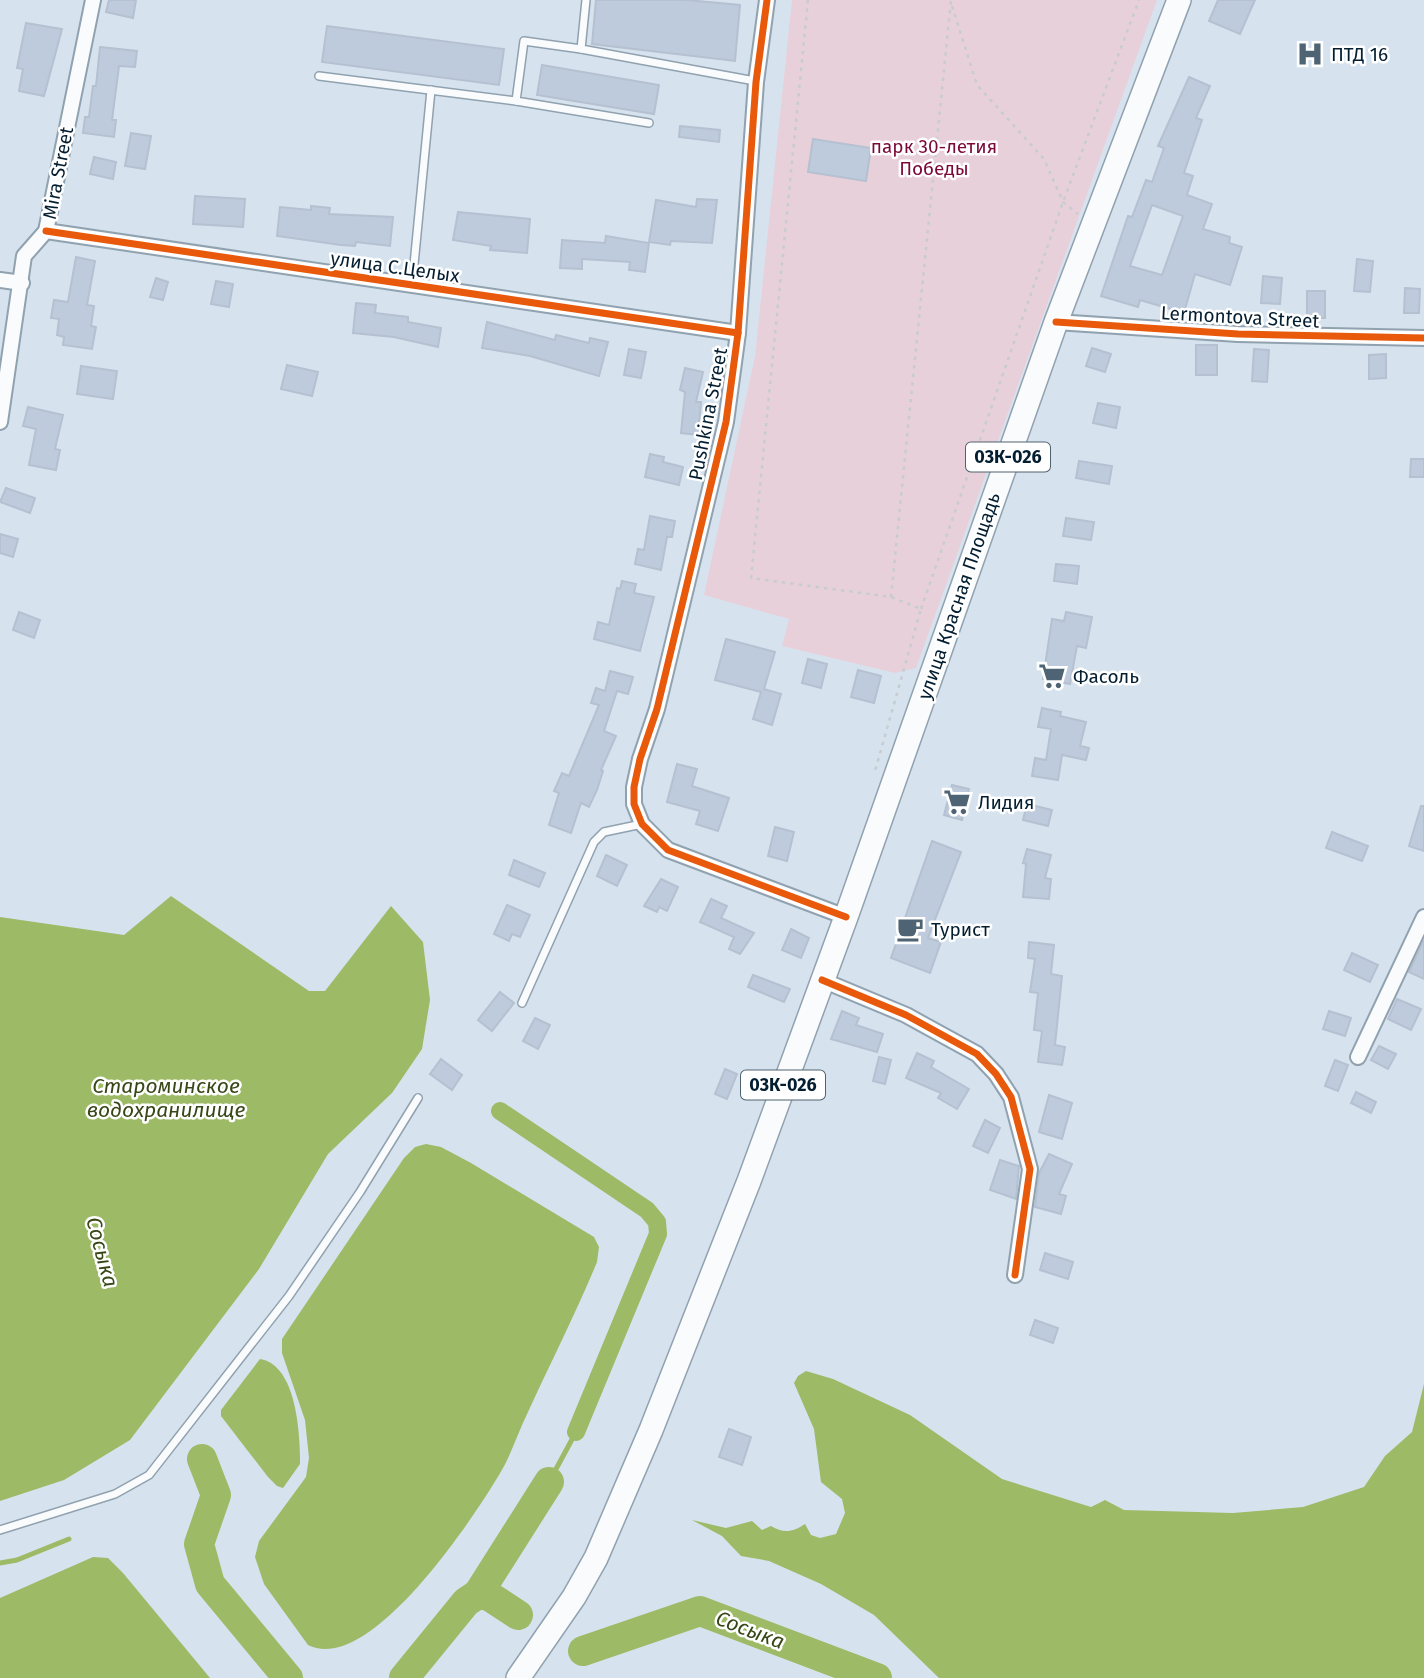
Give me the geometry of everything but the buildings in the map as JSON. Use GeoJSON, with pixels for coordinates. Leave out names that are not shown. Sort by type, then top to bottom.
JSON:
{"type":"FeatureCollection","features":[{"type":"Feature","properties":{"kind":"main road","name":"улица Красная Площадь"},"geometry":{"type":"LineString","coordinates":[[518,1678],[574,1597],[615,1517],[720,1253],[846,917],[1056,321],[1179,0]]}},
{"type":"Feature","properties":{"kind":"street","name":"Mira Street"},"geometry":{"type":"LineString","coordinates":[[0,422],[24,256],[46,232],[93,0]]}},
{"type":"Feature","properties":{"kind":"street","name":"Pushkina Street"},"geometry":{"type":"LineString","coordinates":[[642,824],[634,804],[634,787],[657,709],[726,422],[738,333],[756,82],[766,0]]}},
{"type":"Feature","properties":{"kind":"street","name":"улица С.Целых"},"geometry":{"type":"LineString","coordinates":[[46,232],[738,333]]}},
{"type":"Feature","properties":{"kind":"street"},"geometry":{"type":"LineString","coordinates":[[0,280],[22,284]]}},
{"type":"Feature","properties":{"kind":"street","name":"Lermontova Street"},"geometry":{"type":"LineString","coordinates":[[1056,321],[1238,334],[1424,338]]}},
{"type":"Feature","properties":{"kind":"street"},"geometry":{"type":"LineString","coordinates":[[642,824],[668,850],[846,917]]}},
{"type":"Feature","properties":{"kind":"street"},"geometry":{"type":"LineString","coordinates":[[1358,1057],[1424,917]]}},
{"type":"Feature","properties":{"kind":"street"},"geometry":{"type":"LineString","coordinates":[[822,980],[906,1015],[977,1055],[996,1074],[1011,1097],[1030,1169],[1015,1275]]}},
{"type":"Feature","properties":{"kind":"lane"},"geometry":{"type":"LineString","coordinates":[[581,49],[586,0]]}},
{"type":"Feature","properties":{"kind":"lane"},"geometry":{"type":"LineString","coordinates":[[516,101],[524,41],[756,82]]}},
{"type":"Feature","properties":{"kind":"lane"},"geometry":{"type":"LineString","coordinates":[[319,76],[516,101],[649,123]]}},
{"type":"Feature","properties":{"kind":"lane"},"geometry":{"type":"LineString","coordinates":[[412,285],[430,90]]}},
{"type":"Feature","properties":{"kind":"lane"},"geometry":{"type":"LineString","coordinates":[[522,1003],[594,842],[604,832],[642,824]]}},
{"type":"Feature","properties":{"kind":"lane"},"geometry":{"type":"LineString","coordinates":[[0,1530],[115,1494],[149,1475],[289,1296],[360,1192],[418,1098]]}},
{"type":"Feature","properties":{"kind":"path"},"geometry":{"type":"LineString","coordinates":[[808,0],[751,578],[891,597],[922,608]]}},
{"type":"Feature","properties":{"kind":"path"},"geometry":{"type":"LineString","coordinates":[[873,781],[922,608],[1063,202],[1139,0]]}},
{"type":"Feature","properties":{"kind":"path"},"geometry":{"type":"LineString","coordinates":[[891,597],[951,1]]}},
{"type":"Feature","properties":{"kind":"path"},"geometry":{"type":"LineString","coordinates":[[951,1],[977,85],[1044,159],[1063,202],[1091,227]]}},
{"type":"Feature","properties":{"kind":"green space","name":"парк 30-летия Победы"},"geometry":{"type":"Polygon","coordinates":[[[792,0],[1157,0],[916,668],[895,673],[782,646],[789,619],[704,595],[755,356],[792,0]]]}},
{"type":"Feature","properties":{"kind":"water","name":"Староминское водохранилище"},"geometry":{"type":"Polygon","coordinates":[[[171,896],[309,991],[325,991],[391,906],[423,942],[430,1000],[422,1049],[392,1093],[328,1154],[259,1269],[130,1440],[64,1480],[0,1501],[0,917],[124,935],[171,896]]]}},
{"type":"Feature","properties":{"kind":"water"},"geometry":{"type":"Polygon","coordinates":[[[426,1144],[441,1147],[471,1163],[594,1237],[599,1247],[597,1262],[503,1468],[443,1557],[388,1617],[360,1638],[333,1648],[308,1645],[264,1584],[255,1557],[259,1541],[306,1477],[309,1458],[305,1420],[282,1353],[282,1339],[404,1158],[415,1147],[426,1144]]]}},
{"type":"Feature","properties":{"kind":"water"},"geometry":{"type":"Polygon","coordinates":[[[260,1359],[272,1364],[282,1374],[294,1403],[300,1464],[283,1488],[268,1477],[221,1416],[221,1410],[260,1359]]]}},
{"type":"Feature","properties":{"kind":"water"},"geometry":{"type":"Polygon","coordinates":[[[806,1371],[833,1379],[910,1415],[1002,1479],[1091,1507],[1105,1500],[1124,1510],[1233,1513],[1303,1507],[1364,1487],[1385,1456],[1412,1432],[1424,1384],[1424,1678],[939,1678],[874,1615],[821,1584],[769,1561],[741,1556],[722,1536],[692,1520],[726,1528],[752,1521],[762,1530],[771,1526],[784,1531],[805,1524],[811,1535],[820,1538],[836,1534],[845,1513],[842,1499],[821,1482],[814,1429],[794,1383],[798,1376],[806,1371]]]}},
{"type":"Feature","properties":{"kind":"water"},"geometry":{"type":"Polygon","coordinates":[[[93,1557],[108,1558],[123,1573],[210,1678],[0,1678],[0,1598],[93,1557]]]}},
{"type":"Feature","properties":{"kind":"waterway"},"geometry":{"type":"LineString","coordinates":[[500,1111],[647,1210],[657,1222],[658,1234],[576,1432]]}},
{"type":"Feature","properties":{"kind":"waterway"},"geometry":{"type":"LineString","coordinates":[[549,1482],[576,1432]]}},
{"type":"Feature","properties":{"kind":"waterway","name":"Сосыка"},"geometry":{"type":"LineString","coordinates":[[202,1459],[216,1495],[199,1544],[210,1584],[288,1678]]}},
{"type":"Feature","properties":{"kind":"waterway"},"geometry":{"type":"LineString","coordinates":[[478,1594],[549,1482]]}},
{"type":"Feature","properties":{"kind":"waterway"},"geometry":{"type":"LineString","coordinates":[[0,1563],[17,1560],[69,1539]]}},
{"type":"Feature","properties":{"kind":"waterway","name":"Сосыка"},"geometry":{"type":"LineString","coordinates":[[404,1678],[466,1602],[478,1594],[489,1596],[518,1615]]}},
{"type":"Feature","properties":{"kind":"waterway","name":"Сосыка"},"geometry":{"type":"LineString","coordinates":[[583,1651],[700,1611],[877,1678]]}},
{"type":"Feature","properties":{"kind":"cycle path"},"geometry":{"type":"LineString","coordinates":[[767,0],[756,82],[738,333],[726,422],[657,709],[640,759],[634,787],[634,804],[642,824],[668,850],[846,917]]}},
{"type":"Feature","properties":{"kind":"cycle path"},"geometry":{"type":"LineString","coordinates":[[46,231],[738,333]]}},
{"type":"Feature","properties":{"kind":"cycle path"},"geometry":{"type":"LineString","coordinates":[[1056,322],[1238,334],[1424,338]]}},
{"type":"Feature","properties":{"kind":"cycle path"},"geometry":{"type":"LineString","coordinates":[[822,980],[906,1015],[977,1054],[996,1074],[1011,1097],[1030,1169],[1015,1275]]}},
{"type":"Feature","properties":{"kind":"place","name":"ПТД 16"},"geometry":{"type":"Point","coordinates":[1310,54]}},
{"type":"Feature","properties":{"kind":"place","name":"Фасоль"},"geometry":{"type":"Point","coordinates":[1052,676]}},
{"type":"Feature","properties":{"kind":"place","name":"Лидия"},"geometry":{"type":"Point","coordinates":[957,802]}},
{"type":"Feature","properties":{"kind":"place","name":"Турист"},"geometry":{"type":"Point","coordinates":[910,929]}}]}
